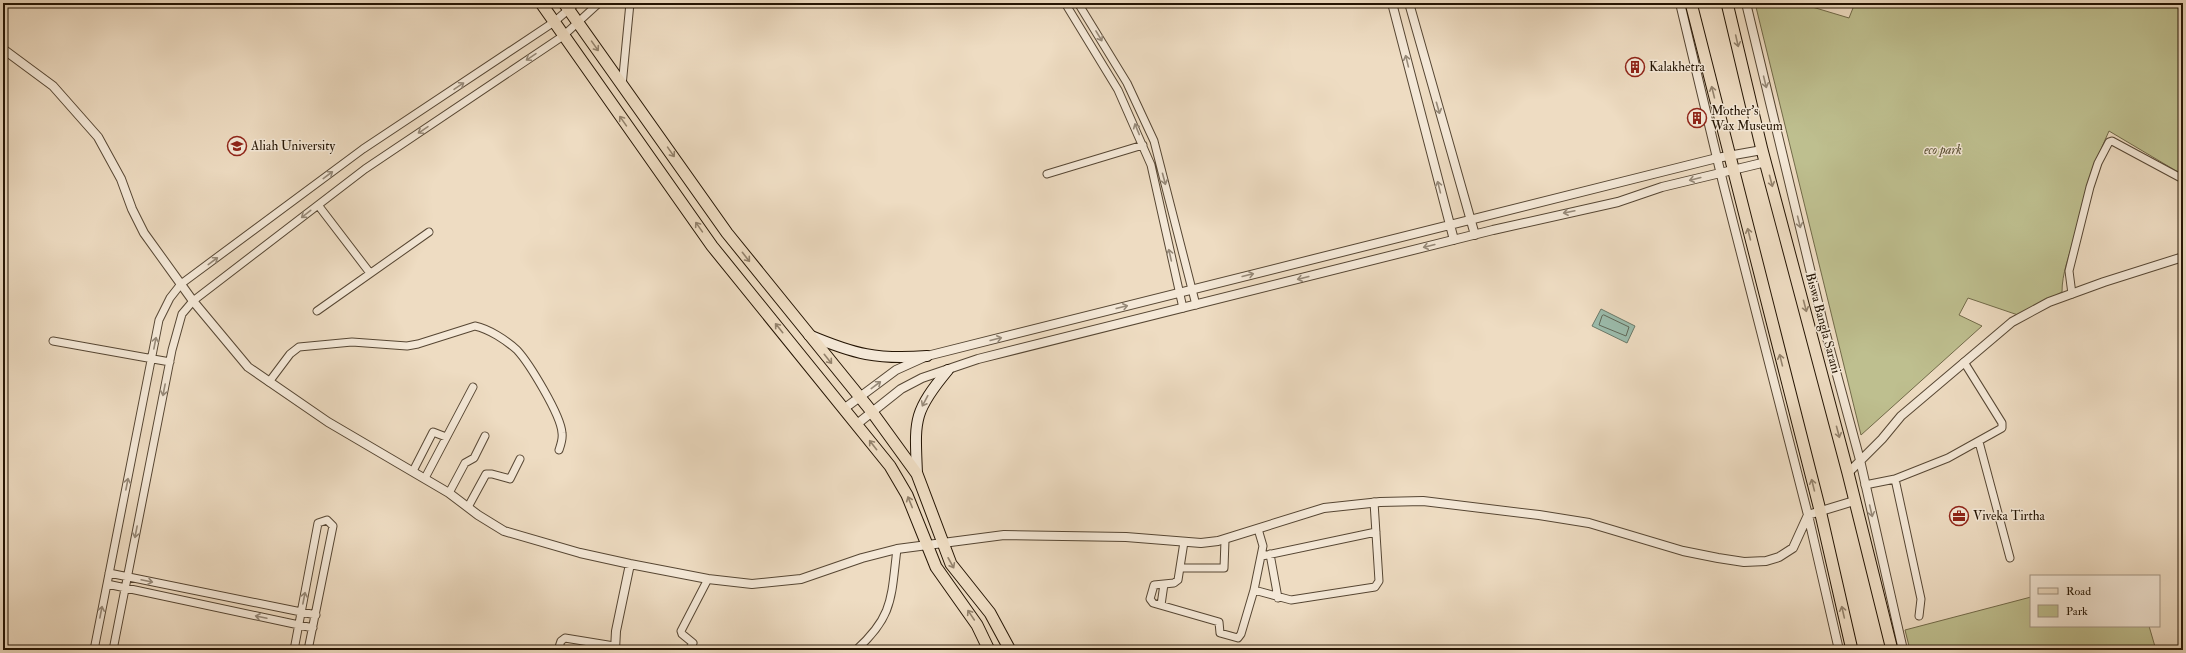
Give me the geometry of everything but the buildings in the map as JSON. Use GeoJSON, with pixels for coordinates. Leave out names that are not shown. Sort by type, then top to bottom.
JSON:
{"type":"FeatureCollection","features":[{"type":"Feature","properties":{"kind":"main road"},"geometry":{"type":"LineString","coordinates":[[541,3],[712,246],[845,408],[900,481],[941,577],[977,625],[989,650]]}},
{"type":"Feature","properties":{"kind":"main road"},"geometry":{"type":"LineString","coordinates":[[1691,3],[1820,510],[1852,650]]}},
{"type":"Feature","properties":{"kind":"main road","name":"Biswa Bangla Sarani"},"geometry":{"type":"LineString","coordinates":[[1727,3],[1762,150],[1848,472],[1892,650]]}},
{"type":"Feature","properties":{"kind":"main road"},"geometry":{"type":"LineString","coordinates":[[570,5],[579,23],[622,86],[668,148],[727,233],[807,334],[872,412],[917,474]]}},
{"type":"Feature","properties":{"kind":"main road"},"geometry":{"type":"LineString","coordinates":[[807,334],[846,350],[864,355],[886,358],[927,356]]}},
{"type":"Feature","properties":{"kind":"main road"},"geometry":{"type":"LineString","coordinates":[[948,370],[930,392],[918,415],[915,440],[917,474],[942,544],[951,564],[990,613],[1010,650]]}},
{"type":"Feature","properties":{"kind":"street"},"geometry":{"type":"LineString","coordinates":[[113,650],[170,362],[182,314],[193,302],[364,169],[563,36],[579,23],[599,3]]}},
{"type":"Feature","properties":{"kind":"street"},"geometry":{"type":"LineString","coordinates":[[622,86],[630,3]]}},
{"type":"Feature","properties":{"kind":"street"},"geometry":{"type":"LineString","coordinates":[[1065,3],[1118,90],[1151,165],[1178,293],[1183,308]]}},
{"type":"Feature","properties":{"kind":"street"},"geometry":{"type":"LineString","coordinates":[[1078,3],[1127,84],[1154,141],[1176,222],[1191,290],[1196,305]]}},
{"type":"Feature","properties":{"kind":"street"},"geometry":{"type":"LineString","coordinates":[[1392,3],[1454,240]]}},
{"type":"Feature","properties":{"kind":"street"},"geometry":{"type":"LineString","coordinates":[[1409,3],[1475,235]]}},
{"type":"Feature","properties":{"kind":"street"},"geometry":{"type":"LineString","coordinates":[[1680,3],[1720,172],[1808,515],[1839,650]]}},
{"type":"Feature","properties":{"kind":"street"},"geometry":{"type":"LineString","coordinates":[[1746,3],[1824,327],[1860,460],[1903,650]]}},
{"type":"Feature","properties":{"kind":"street"},"geometry":{"type":"LineString","coordinates":[[94,650],[159,320],[170,298],[181,284],[363,149],[554,22],[570,5]]}},
{"type":"Feature","properties":{"kind":"street"},"geometry":{"type":"LineString","coordinates":[[3,49],[53,86],[98,137],[121,179],[132,210],[144,233],[193,302],[248,367],[328,422],[425,478],[504,531],[580,553],[708,579],[752,584],[801,579],[862,558],[898,549],[1004,535],[1041,534],[1126,537],[1201,543],[1225,540],[1324,508],[1374,502],[1422,501],[1539,515],[1589,523],[1683,551],[1744,562],[1766,561],[1780,557],[1793,548],[1808,515],[1820,510],[1854,501]]}},
{"type":"Feature","properties":{"kind":"street"},"geometry":{"type":"LineString","coordinates":[[2072,294],[2069,282],[2069,271],[2090,187],[2098,163],[2109,142],[2112,141],[2179,177]]}},
{"type":"Feature","properties":{"kind":"street"},"geometry":{"type":"LineString","coordinates":[[1047,174],[1143,145]]}},
{"type":"Feature","properties":{"kind":"street"},"geometry":{"type":"LineString","coordinates":[[845,408],[896,370],[927,356],[1717,158],[1762,150]]}},
{"type":"Feature","properties":{"kind":"street"},"geometry":{"type":"LineString","coordinates":[[857,424],[901,389],[922,378],[978,359],[1454,240],[1618,202],[1662,187],[1766,162]]}},
{"type":"Feature","properties":{"kind":"street"},"geometry":{"type":"LineString","coordinates":[[318,204],[370,274]]}},
{"type":"Feature","properties":{"kind":"street"},"geometry":{"type":"LineString","coordinates":[[317,311],[429,232]]}},
{"type":"Feature","properties":{"kind":"street"},"geometry":{"type":"LineString","coordinates":[[1848,472],[1882,439],[1902,416],[2012,322],[2029,312],[2072,294],[2183,257]]}},
{"type":"Feature","properties":{"kind":"street"},"geometry":{"type":"LineString","coordinates":[[269,382],[290,354],[299,347],[352,342],[407,346],[428,342],[469,327],[479,327],[499,337],[516,350],[530,367],[561,424],[562,440],[559,450]]}},
{"type":"Feature","properties":{"kind":"street"},"geometry":{"type":"LineString","coordinates":[[53,340],[170,362]]}},
{"type":"Feature","properties":{"kind":"street"},"geometry":{"type":"LineString","coordinates":[[1865,485],[1895,479],[1948,458],[2002,428],[2002,423],[1964,362]]}},
{"type":"Feature","properties":{"kind":"street"},"geometry":{"type":"LineString","coordinates":[[425,478],[473,387]]}},
{"type":"Feature","properties":{"kind":"street"},"geometry":{"type":"LineString","coordinates":[[413,471],[433,432],[446,437]]}},
{"type":"Feature","properties":{"kind":"street"},"geometry":{"type":"LineString","coordinates":[[449,493],[466,463],[474,458],[485,436]]}},
{"type":"Feature","properties":{"kind":"street"},"geometry":{"type":"LineString","coordinates":[[1979,442],[2010,558]]}},
{"type":"Feature","properties":{"kind":"street"},"geometry":{"type":"LineString","coordinates":[[468,507],[486,474],[492,474],[510,479],[520,459]]}},
{"type":"Feature","properties":{"kind":"street"},"geometry":{"type":"LineString","coordinates":[[1895,479],[1921,599],[1919,616]]}},
{"type":"Feature","properties":{"kind":"street"},"geometry":{"type":"LineString","coordinates":[[1254,590],[1278,598],[1291,600],[1377,586],[1379,581],[1374,502]]}},
{"type":"Feature","properties":{"kind":"street"},"geometry":{"type":"LineString","coordinates":[[294,650],[318,523],[327,520],[333,526],[308,650]]}},
{"type":"Feature","properties":{"kind":"street"},"geometry":{"type":"LineString","coordinates":[[1184,542],[1178,580],[1154,585],[1150,599],[1153,603],[1219,622],[1220,633],[1238,638],[1241,634],[1254,590],[1262,556],[1263,546],[1258,530]]}},
{"type":"Feature","properties":{"kind":"street"},"geometry":{"type":"LineString","coordinates":[[1262,556],[1376,532]]}},
{"type":"Feature","properties":{"kind":"street"},"geometry":{"type":"LineString","coordinates":[[1181,568],[1224,568],[1225,540]]}},
{"type":"Feature","properties":{"kind":"street"},"geometry":{"type":"LineString","coordinates":[[856,650],[878,627],[889,608],[898,549]]}},
{"type":"Feature","properties":{"kind":"street"},"geometry":{"type":"LineString","coordinates":[[1270,554],[1278,598]]}},
{"type":"Feature","properties":{"kind":"street"},"geometry":{"type":"LineString","coordinates":[[558,650],[561,640],[565,638],[615,648],[616,631],[630,564]]}},
{"type":"Feature","properties":{"kind":"street"},"geometry":{"type":"LineString","coordinates":[[109,573],[316,615]]}},
{"type":"Feature","properties":{"kind":"street"},"geometry":{"type":"LineString","coordinates":[[689,650],[693,642],[683,636],[681,631],[708,579]]}},
{"type":"Feature","properties":{"kind":"street"},"geometry":{"type":"LineString","coordinates":[[106,584],[313,628]]}},
{"type":"Feature","properties":{"kind":"street"},"geometry":{"type":"LineString","coordinates":[[1161,605],[1164,584]]}},
{"type":"Feature","properties":{"kind":"green space","name":"eco park"},"geometry":{"type":"Polygon","coordinates":[[[1755,3],[1799,3],[1849,18],[1855,3],[2183,3],[2183,164],[2178,172],[2109,131],[2085,196],[2064,272],[2062,292],[2018,315],[1968,298],[1959,315],[1982,326],[1861,435],[1755,3]]]}},
{"type":"Feature","properties":{"kind":"green space"},"geometry":{"type":"Polygon","coordinates":[[[2030,597],[2030,627],[2149,627],[2156,650],[1910,650],[1905,630],[2030,597]]]}},
{"type":"Feature","properties":{"kind":"water"},"geometry":{"type":"Polygon","coordinates":[[[1601,309],[1635,326],[1627,343],[1592,326],[1601,309]]]}},
{"type":"Feature","properties":{"kind":"place","name":"Kalakhetra"},"geometry":{"type":"Point","coordinates":[1635,67]}},
{"type":"Feature","properties":{"kind":"place","name":"Mother's Wax Museum"},"geometry":{"type":"Point","coordinates":[1697,118]}},
{"type":"Feature","properties":{"kind":"place","name":"Aliah University"},"geometry":{"type":"Point","coordinates":[237,146]}},
{"type":"Feature","properties":{"kind":"place","name":"Viveka Tirtha"},"geometry":{"type":"Point","coordinates":[1959,516]}}]}
